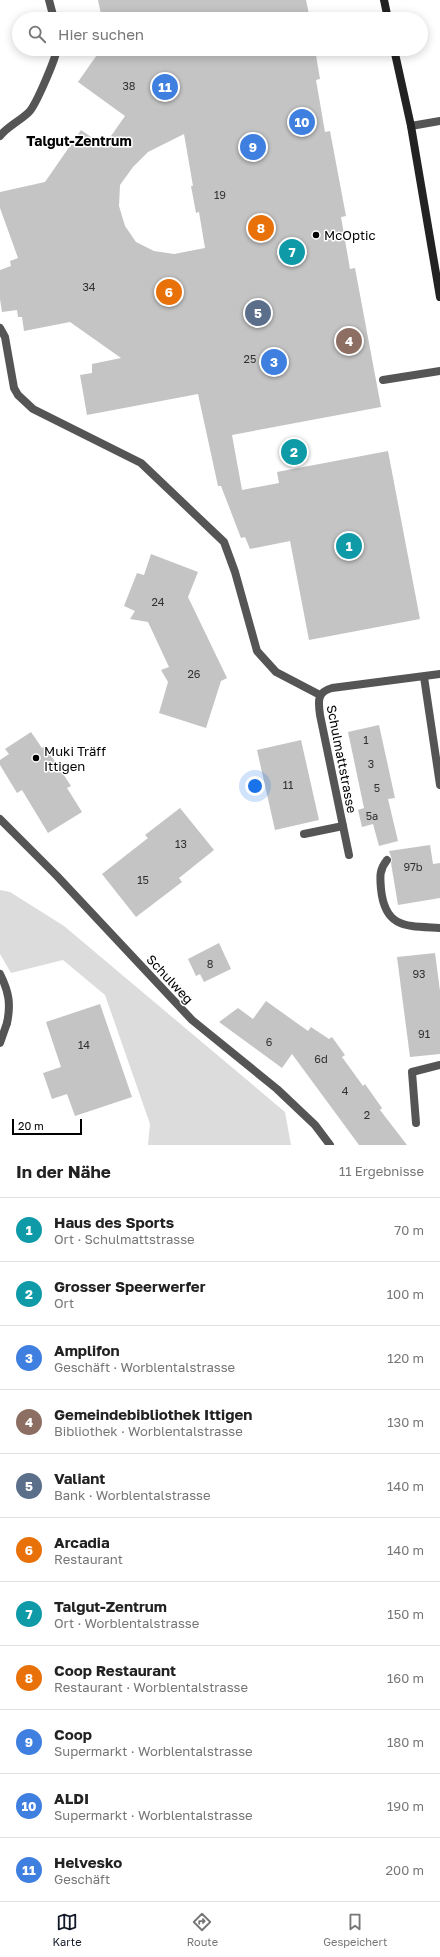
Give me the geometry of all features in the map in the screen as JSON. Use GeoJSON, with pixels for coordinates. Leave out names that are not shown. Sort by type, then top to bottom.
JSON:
{"type":"FeatureCollection","features":[{"type":"Feature","properties":{"kind":"main road"},"geometry":{"type":"LineString","coordinates":[[384,0],[387,12]]}},
{"type":"Feature","properties":{"kind":"main road"},"geometry":{"type":"LineString","coordinates":[[396,56],[411,126],[440,297]]}},
{"type":"Feature","properties":{"kind":"street"},"geometry":{"type":"LineString","coordinates":[[49,0],[52,12]]}},
{"type":"Feature","properties":{"kind":"street"},"geometry":{"type":"LineString","coordinates":[[0,136],[5,129],[30,111],[52,66],[55,56]]}},
{"type":"Feature","properties":{"kind":"street"},"geometry":{"type":"LineString","coordinates":[[411,126],[440,121]]}},
{"type":"Feature","properties":{"kind":"street"},"geometry":{"type":"LineString","coordinates":[[0,328],[5,337],[14,388],[24,403],[46,416],[141,463],[224,542],[235,572],[257,651],[269,667],[276,672],[320,695]]}},
{"type":"Feature","properties":{"kind":"street"},"geometry":{"type":"LineString","coordinates":[[383,380],[440,371]]}},
{"type":"Feature","properties":{"kind":"street","name":"Schulmattstrasse"},"geometry":{"type":"LineString","coordinates":[[349,855],[318,704],[320,695],[323,691],[332,688],[440,674]]}},
{"type":"Feature","properties":{"kind":"street"},"geometry":{"type":"LineString","coordinates":[[424,676],[440,785]]}},
{"type":"Feature","properties":{"kind":"street","name":"Schulweg"},"geometry":{"type":"LineString","coordinates":[[0,819],[57,876],[192,1020],[277,1089],[315,1125],[330,1145]]}},
{"type":"Feature","properties":{"kind":"street"},"geometry":{"type":"LineString","coordinates":[[304,834],[343,826]]}},
{"type":"Feature","properties":{"kind":"street"},"geometry":{"type":"LineString","coordinates":[[387,860],[381,867],[380,874],[382,900],[390,918],[414,926],[440,928]]}},
{"type":"Feature","properties":{"kind":"street"},"geometry":{"type":"LineString","coordinates":[[0,974],[9,996],[10,1008],[7,1023],[0,1043]]}},
{"type":"Feature","properties":{"kind":"street"},"geometry":{"type":"LineString","coordinates":[[416,1123],[412,1072],[440,1065]]}},
{"type":"Feature","properties":{"kind":"shaded area"},"geometry":{"type":"Polygon","coordinates":[[[0,890],[10,892],[64,926],[285,1112],[291,1145],[148,1145],[150,1124],[105,995],[63,960],[11,973],[0,954],[0,890]]]}},
{"type":"Feature","properties":{"kind":"building"},"geometry":{"type":"Polygon","coordinates":[[[98,0],[306,0],[309,12],[101,12],[98,0]]]}},
{"type":"Feature","properties":{"kind":"building"},"geometry":{"type":"Polygon","coordinates":[[[96,56],[316,56],[320,79],[316,80],[325,132],[330,131],[346,216],[341,217],[350,269],[355,268],[381,407],[232,435],[242,490],[279,483],[277,472],[388,451],[420,619],[309,640],[290,541],[250,549],[245,537],[241,538],[221,486],[218,486],[198,394],[87,415],[80,375],[92,373],[92,364],[121,358],[70,322],[24,331],[22,317],[18,317],[17,310],[2,312],[0,299],[0,270],[11,266],[10,261],[18,258],[0,208],[0,192],[45,182],[81,130],[104,146],[125,116],[78,82],[96,56]],[[184,134],[148,152],[133,167],[120,185],[119,206],[125,226],[136,242],[154,251],[174,254],[205,248],[199,212],[196,213],[191,186],[193,186],[184,134]]]}},
{"type":"Feature","properties":{"kind":"building"},"geometry":{"type":"Polygon","coordinates":[[[151,554],[198,572],[188,597],[227,678],[221,681],[206,728],[159,713],[168,682],[161,670],[169,667],[148,622],[130,619],[135,611],[124,606],[137,573],[144,575],[151,554]]]}},
{"type":"Feature","properties":{"kind":"building"},"geometry":{"type":"Polygon","coordinates":[[[379,725],[395,798],[388,799],[398,841],[379,846],[373,824],[362,827],[358,810],[364,808],[348,732],[379,725]]]}},
{"type":"Feature","properties":{"kind":"building"},"geometry":{"type":"Polygon","coordinates":[[[31,732],[42,748],[45,746],[71,786],[67,788],[82,812],[48,833],[22,790],[17,793],[0,765],[0,760],[9,754],[5,749],[31,732]]]}},
{"type":"Feature","properties":{"kind":"building"},"geometry":{"type":"Polygon","coordinates":[[[301,740],[319,820],[275,830],[257,750],[301,740]]]}},
{"type":"Feature","properties":{"kind":"building"},"geometry":{"type":"Polygon","coordinates":[[[180,808],[214,850],[179,878],[182,882],[136,917],[102,874],[148,838],[145,835],[180,808]]]}},
{"type":"Feature","properties":{"kind":"building"},"geometry":{"type":"Polygon","coordinates":[[[430,845],[433,864],[440,863],[440,898],[398,905],[391,863],[392,860],[389,851],[430,845]]]}},
{"type":"Feature","properties":{"kind":"building"},"geometry":{"type":"Polygon","coordinates":[[[219,943],[231,969],[204,982],[200,974],[196,976],[188,959],[219,943]]]}},
{"type":"Feature","properties":{"kind":"building"},"geometry":{"type":"Polygon","coordinates":[[[435,953],[440,991],[440,1054],[410,1057],[397,957],[435,953]]]}},
{"type":"Feature","properties":{"kind":"building"},"geometry":{"type":"Polygon","coordinates":[[[266,1001],[308,1031],[311,1027],[329,1039],[332,1037],[345,1055],[342,1057],[363,1086],[365,1084],[382,1108],[380,1110],[407,1145],[359,1145],[292,1054],[282,1068],[219,1022],[238,1008],[253,1019],[266,1001]]]}},
{"type":"Feature","properties":{"kind":"building"},"geometry":{"type":"Polygon","coordinates":[[[100,1004],[132,1097],[75,1116],[67,1094],[52,1099],[43,1073],[61,1067],[46,1022],[100,1004]]]}},
{"type":"Feature","properties":{"kind":"place","name":"Helvesko"},"geometry":{"type":"Point","coordinates":[165,87]}},
{"type":"Feature","properties":{"kind":"place","name":"ALDI"},"geometry":{"type":"Point","coordinates":[302,122]}},
{"type":"Feature","properties":{"kind":"place","name":"Coop"},"geometry":{"type":"Point","coordinates":[253,147]}},
{"type":"Feature","properties":{"kind":"place","name":"Coop Restaurant"},"geometry":{"type":"Point","coordinates":[261,228]}},
{"type":"Feature","properties":{"kind":"place","name":"McOptic"},"geometry":{"type":"Point","coordinates":[316,235]}},
{"type":"Feature","properties":{"kind":"place","name":"Talgut-Zentrum"},"geometry":{"type":"Point","coordinates":[292,252]}},
{"type":"Feature","properties":{"kind":"place","name":"Arcadia"},"geometry":{"type":"Point","coordinates":[169,292]}},
{"type":"Feature","properties":{"kind":"place","name":"Valiant"},"geometry":{"type":"Point","coordinates":[258,313]}},
{"type":"Feature","properties":{"kind":"place","name":"Gemeindebibliothek Ittigen"},"geometry":{"type":"Point","coordinates":[349,341]}},
{"type":"Feature","properties":{"kind":"place","name":"Amplifon"},"geometry":{"type":"Point","coordinates":[274,362]}},
{"type":"Feature","properties":{"kind":"place","name":"Grosser Speerwerfer"},"geometry":{"type":"Point","coordinates":[294,452]}},
{"type":"Feature","properties":{"kind":"place","name":"Haus des Sports"},"geometry":{"type":"Point","coordinates":[349,546]}},
{"type":"Feature","properties":{"kind":"place","name":"Muki Träff Ittigen"},"geometry":{"type":"Point","coordinates":[36,758]}},
{"type":"Feature","properties":{"kind":"district","name":"Talgut-Zentrum"},"geometry":{"type":"Point","coordinates":[79,141]}}]}
